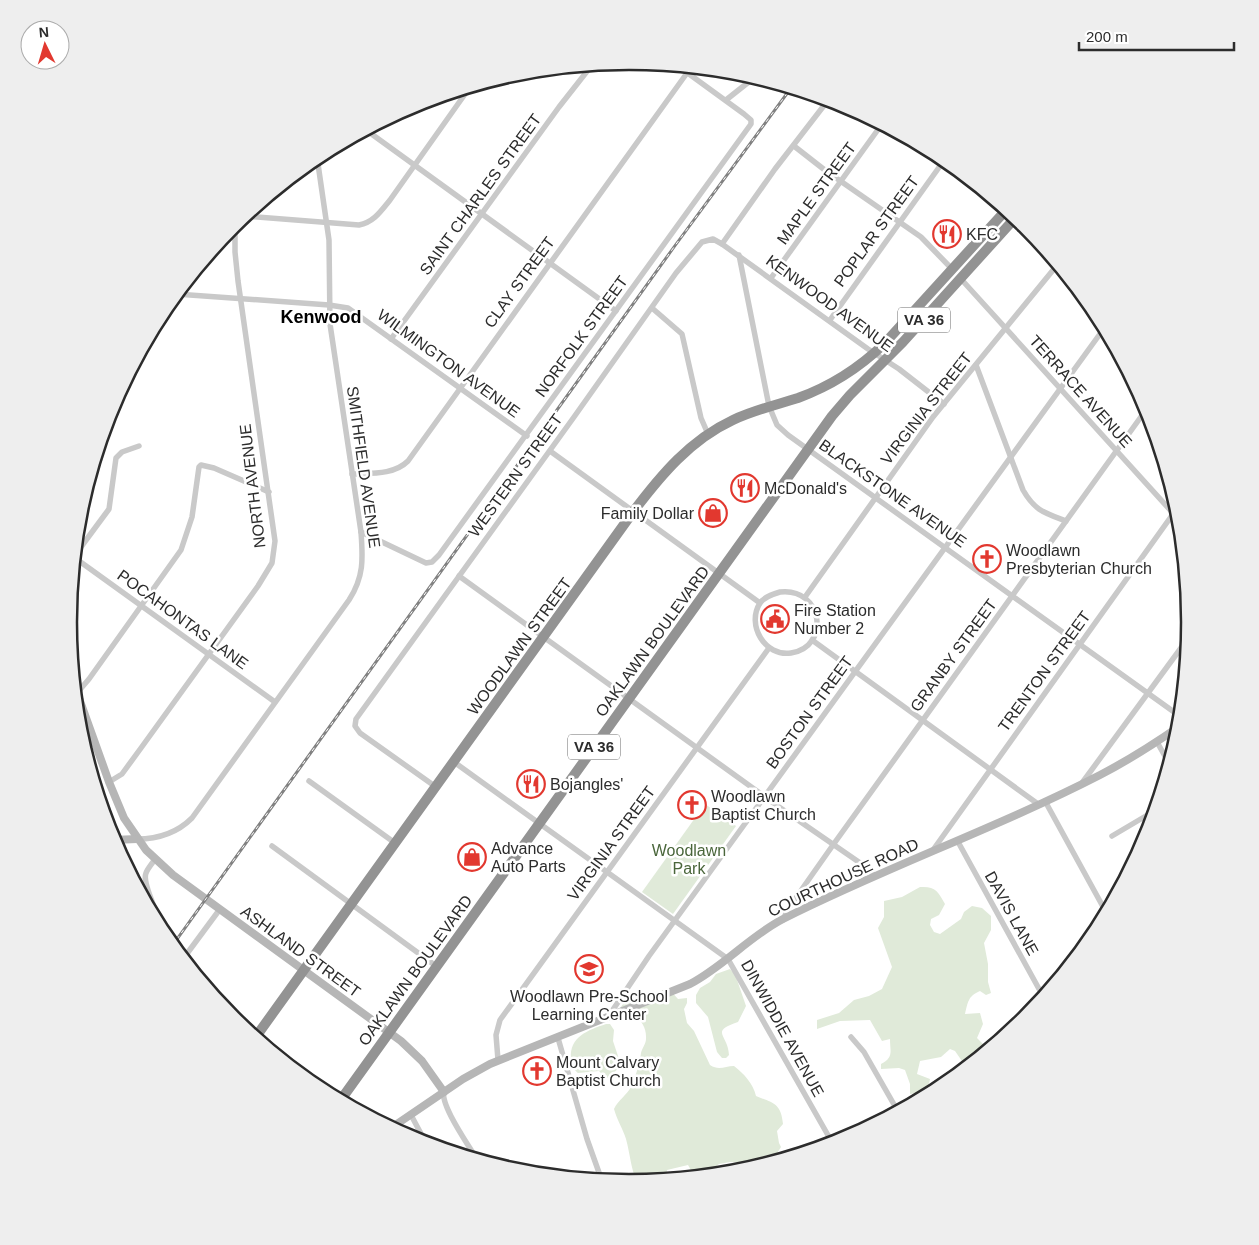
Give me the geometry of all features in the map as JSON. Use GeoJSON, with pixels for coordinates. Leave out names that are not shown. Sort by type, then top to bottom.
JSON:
{"type":"FeatureCollection","features":[{"type":"Feature","properties":{"kind":"highway","name":"VA 36"},"geometry":{"type":"LineString","coordinates":[[875,353],[1001,214]]}},
{"type":"Feature","properties":{"kind":"highway","name":"VA 36"},"geometry":{"type":"LineString","coordinates":[[886,360],[1011,223]]}},
{"type":"Feature","properties":{"kind":"highway","name":"WOODLAWN STREET"},"geometry":{"type":"LineString","coordinates":[[259,1032],[633,512],[667,469],[708,434],[733,420],[827,385],[849,373],[875,353]]}},
{"type":"Feature","properties":{"kind":"highway","name":"OAKLAWN BOULEVARD"},"geometry":{"type":"LineString","coordinates":[[344,1095],[808,450],[850,395],[886,360]]}},
{"type":"Feature","properties":{"kind":"street","name":"SAINT CHARLES STREET"},"geometry":{"type":"LineString","coordinates":[[391,339],[559,107],[587,72]]}},
{"type":"Feature","properties":{"kind":"street","name":"CLAY STREET"},"geometry":{"type":"LineString","coordinates":[[352,474],[393,470],[404,464],[686,73]]}},
{"type":"Feature","properties":{"kind":"street"},"geometry":{"type":"LineString","coordinates":[[689,74],[726,100],[746,83]]}},
{"type":"Feature","properties":{"kind":"street"},"geometry":{"type":"LineString","coordinates":[[255,217],[359,225],[373,219],[414,166],[464,96]]}},
{"type":"Feature","properties":{"kind":"street","name":"NORFOLK STREET"},"geometry":{"type":"LineString","coordinates":[[361,532],[429,563],[439,555],[527,436],[751,122],[726,100]]}},
{"type":"Feature","properties":{"kind":"street"},"geometry":{"type":"LineString","coordinates":[[722,244],[775,169],[824,106]]}},
{"type":"Feature","properties":{"kind":"street","name":"MAPLE STREET"},"geometry":{"type":"LineString","coordinates":[[771,278],[878,129]]}},
{"type":"Feature","properties":{"kind":"street"},"geometry":{"type":"LineString","coordinates":[[372,134],[616,312]]}},
{"type":"Feature","properties":{"kind":"street"},"geometry":{"type":"LineString","coordinates":[[794,146],[930,245],[952,269]]}},
{"type":"Feature","properties":{"kind":"street","name":"SMITHFIELD AVENUE"},"geometry":{"type":"LineString","coordinates":[[137,839],[164,836],[186,824],[212,791],[354,591],[362,572],[361,532],[330,324],[329,240],[318,166]]}},
{"type":"Feature","properties":{"kind":"street","name":"POPLAR STREET"},"geometry":{"type":"LineString","coordinates":[[830,320],[940,166]]}},
{"type":"Feature","properties":{"kind":"street","name":"NORTH AVENUE"},"geometry":{"type":"LineString","coordinates":[[109,782],[122,774],[258,586],[272,563],[275,540],[240,299],[235,236]]}},
{"type":"Feature","properties":{"kind":"street","name":"WESTERN STREET"},"geometry":{"type":"LineString","coordinates":[[436,787],[356,730],[355,723],[698,245],[709,238],[716,239],[722,244]]}},
{"type":"Feature","properties":{"kind":"street","name":"KENWOOD AVENUE"},"geometry":{"type":"LineString","coordinates":[[722,244],[886,360],[944,404]]}},
{"type":"Feature","properties":{"kind":"street","name":"BLACKSTONE AVENUE"},"geometry":{"type":"LineString","coordinates":[[739,255],[769,406],[777,425],[808,450],[1174,712]]}},
{"type":"Feature","properties":{"kind":"street","name":"VIRGINIA STREET"},"geometry":{"type":"LineString","coordinates":[[805,597],[944,404],[1054,269]]}},
{"type":"Feature","properties":{"kind":"street","name":"TERRACE AVENUE"},"geometry":{"type":"LineString","coordinates":[[961,279],[1170,511]]}},
{"type":"Feature","properties":{"kind":"street","name":"WILMINGTON AVENUE"},"geometry":{"type":"LineString","coordinates":[[185,295],[348,308],[527,436]]}},
{"type":"Feature","properties":{"kind":"street"},"geometry":{"type":"LineString","coordinates":[[652,308],[682,334],[701,418],[708,434]]}},
{"type":"Feature","properties":{"kind":"street","name":"BOSTON STREET"},"geometry":{"type":"LineString","coordinates":[[608,1018],[649,956],[1100,333]]}},
{"type":"Feature","properties":{"kind":"street"},"geometry":{"type":"LineString","coordinates":[[976,364],[1023,490],[1033,506],[1042,512],[1066,521]]}},
{"type":"Feature","properties":{"kind":"street","name":"GRANBY STREET"},"geometry":{"type":"LineString","coordinates":[[783,920],[788,909],[833,845],[1142,415]]}},
{"type":"Feature","properties":{"kind":"street"},"geometry":{"type":"LineString","coordinates":[[83,546],[106,515],[111,501],[116,458],[122,452],[139,446]]}},
{"type":"Feature","properties":{"kind":"street"},"geometry":{"type":"LineString","coordinates":[[550,451],[760,603]]}},
{"type":"Feature","properties":{"kind":"street"},"geometry":{"type":"LineString","coordinates":[[81,686],[89,679],[165,574],[185,540],[195,504],[199,467],[202,464],[268,492]]}},
{"type":"Feature","properties":{"kind":"street","name":"TRENTON STREET"},"geometry":{"type":"LineString","coordinates":[[933,850],[1171,516]]}},
{"type":"Feature","properties":{"kind":"street","name":"POCAHONTAS LANE"},"geometry":{"type":"LineString","coordinates":[[81,560],[275,702]]}},
{"type":"Feature","properties":{"kind":"street"},"geometry":{"type":"LineString","coordinates":[[459,576],[875,876]]}},
{"type":"Feature","properties":{"kind":"street"},"geometry":{"type":"LineString","coordinates":[[780,592],[792,592],[805,597],[814,607],[817,619],[815,634],[812,640],[803,649],[790,653],[782,653],[769,648],[761,640],[756,626],[756,613],[760,603],[767,597],[780,592]]}},
{"type":"Feature","properties":{"kind":"street"},"geometry":{"type":"LineString","coordinates":[[812,640],[990,769],[1042,802],[1103,907]]}},
{"type":"Feature","properties":{"kind":"street","name":"VIRGINIA STREET"},"geometry":{"type":"LineString","coordinates":[[498,1060],[496,1035],[500,1020],[769,648]]}},
{"type":"Feature","properties":{"kind":"street"},"geometry":{"type":"LineString","coordinates":[[1081,784],[1181,648]]}},
{"type":"Feature","properties":{"kind":"street","name":"ASHLAND STREET"},"geometry":{"type":"LineString","coordinates":[[86,717],[124,818],[137,839],[155,859],[173,875],[389,1032],[418,1056],[444,1092]]}},
{"type":"Feature","properties":{"kind":"street","name":"COURTHOUSE ROAD"},"geometry":{"type":"LineString","coordinates":[[398,1124],[474,1072],[498,1060],[558,1038],[690,984],[707,975],[764,931],[783,920],[875,876],[1081,784],[1120,764],[1170,733]]}},
{"type":"Feature","properties":{"kind":"street"},"geometry":{"type":"LineString","coordinates":[[1157,742],[1165,756]]}},
{"type":"Feature","properties":{"kind":"street","name":"DINWIDDIE AVENUE"},"geometry":{"type":"LineString","coordinates":[[454,762],[728,959],[826,1139]]}},
{"type":"Feature","properties":{"kind":"street"},"geometry":{"type":"LineString","coordinates":[[310,781],[395,843]]}},
{"type":"Feature","properties":{"kind":"street"},"geometry":{"type":"LineString","coordinates":[[1112,836],[1147,815]]}},
{"type":"Feature","properties":{"kind":"street"},"geometry":{"type":"LineString","coordinates":[[122,840],[137,839]]}},
{"type":"Feature","properties":{"kind":"street","name":"DAVIS LANE"},"geometry":{"type":"LineString","coordinates":[[957,840],[1041,992]]}},
{"type":"Feature","properties":{"kind":"street"},"geometry":{"type":"LineString","coordinates":[[272,846],[436,966]]}},
{"type":"Feature","properties":{"kind":"street"},"geometry":{"type":"LineString","coordinates":[[153,902],[145,876],[155,859]]}},
{"type":"Feature","properties":{"kind":"street"},"geometry":{"type":"LineString","coordinates":[[187,953],[220,909]]}},
{"type":"Feature","properties":{"kind":"street"},"geometry":{"type":"LineString","coordinates":[[851,1037],[864,1052],[895,1107]]}},
{"type":"Feature","properties":{"kind":"street"},"geometry":{"type":"LineString","coordinates":[[558,1038],[587,1140],[600,1174]]}},
{"type":"Feature","properties":{"kind":"street"},"geometry":{"type":"LineString","coordinates":[[444,1092],[443,1099],[459,1131],[473,1152]]}},
{"type":"Feature","properties":{"kind":"street"},"geometry":{"type":"LineString","coordinates":[[411,1115],[421,1134]]}},
{"type":"Feature","properties":{"kind":"green space","name":"Woodlawn Park"},"geometry":{"type":"Polygon","coordinates":[[[705,804],[736,826],[673,914],[642,892],[705,804]]]}},
{"type":"Feature","properties":{"kind":"green space"},"geometry":{"type":"Polygon","coordinates":[[[920,887],[929,887],[936,890],[945,904],[939,915],[931,919],[930,925],[934,932],[940,934],[961,919],[964,912],[972,906],[982,908],[991,916],[991,930],[984,943],[991,993],[986,995],[980,991],[973,995],[968,1003],[965,1014],[980,1013],[983,1024],[977,1038],[983,1044],[987,1044],[963,1063],[955,1051],[950,1049],[941,1057],[920,1061],[917,1074],[930,1079],[928,1087],[920,1092],[910,1094],[910,1084],[905,1070],[899,1068],[881,1069],[881,1064],[890,1056],[890,1039],[882,1041],[870,1020],[840,1021],[817,1029],[817,1020],[839,1013],[854,1000],[869,996],[882,989],[892,967],[878,928],[884,917],[884,901],[902,897],[920,887]]]}},
{"type":"Feature","properties":{"kind":"green space"},"geometry":{"type":"Polygon","coordinates":[[[730,969],[735,974],[746,1006],[738,1022],[729,1025],[722,1031],[729,1055],[726,1058],[722,1058],[717,1052],[708,1017],[696,1003],[696,995],[700,988],[710,982],[716,974],[730,969]]]}},
{"type":"Feature","properties":{"kind":"green space"},"geometry":{"type":"Polygon","coordinates":[[[669,989],[678,999],[687,998],[684,1009],[687,1023],[694,1031],[710,1065],[719,1068],[734,1066],[748,1079],[756,1096],[771,1102],[778,1108],[783,1124],[777,1131],[781,1147],[776,1155],[764,1156],[742,1163],[719,1164],[714,1168],[702,1170],[692,1171],[688,1165],[667,1170],[666,1174],[634,1175],[626,1139],[614,1109],[633,1084],[646,1041],[646,1033],[639,1019],[620,1008],[629,996],[644,998],[653,993],[669,989]]]}},
{"type":"Feature","properties":{"kind":"green space"},"geometry":{"type":"Polygon","coordinates":[[[610,1024],[614,1030],[613,1041],[619,1059],[617,1061],[618,1068],[611,1077],[606,1078],[599,1071],[578,1073],[571,1063],[573,1045],[586,1032],[610,1024]]]}},
{"type":"Feature","properties":{"kind":"railway"},"geometry":{"type":"LineString","coordinates":[[177,939],[674,247],[787,93]]}},
{"type":"Feature","properties":{"kind":"place","name":"KFC"},"geometry":{"type":"Point","coordinates":[947,234]}},
{"type":"Feature","properties":{"kind":"place","name":"McDonald's"},"geometry":{"type":"Point","coordinates":[745,488]}},
{"type":"Feature","properties":{"kind":"place","name":"Family Dollar"},"geometry":{"type":"Point","coordinates":[713,513]}},
{"type":"Feature","properties":{"kind":"place","name":"Woodlawn Presbyterian Church"},"geometry":{"type":"Point","coordinates":[987,559]}},
{"type":"Feature","properties":{"kind":"place","name":"Fire Station Number 2"},"geometry":{"type":"Point","coordinates":[775,619]}},
{"type":"Feature","properties":{"kind":"place","name":"Bojangles'"},"geometry":{"type":"Point","coordinates":[531,784]}},
{"type":"Feature","properties":{"kind":"place","name":"Woodlawn Baptist Church"},"geometry":{"type":"Point","coordinates":[692,805]}},
{"type":"Feature","properties":{"kind":"place","name":"Advance Auto Parts"},"geometry":{"type":"Point","coordinates":[472,857]}},
{"type":"Feature","properties":{"kind":"place","name":"Woodlawn Pre-School Learning Center"},"geometry":{"type":"Point","coordinates":[589,969]}},
{"type":"Feature","properties":{"kind":"place","name":"Mount Calvary Baptist Church"},"geometry":{"type":"Point","coordinates":[537,1071]}},
{"type":"Feature","properties":{"kind":"district","name":"Kenwood"},"geometry":{"type":"Point","coordinates":[321,317]}}]}
